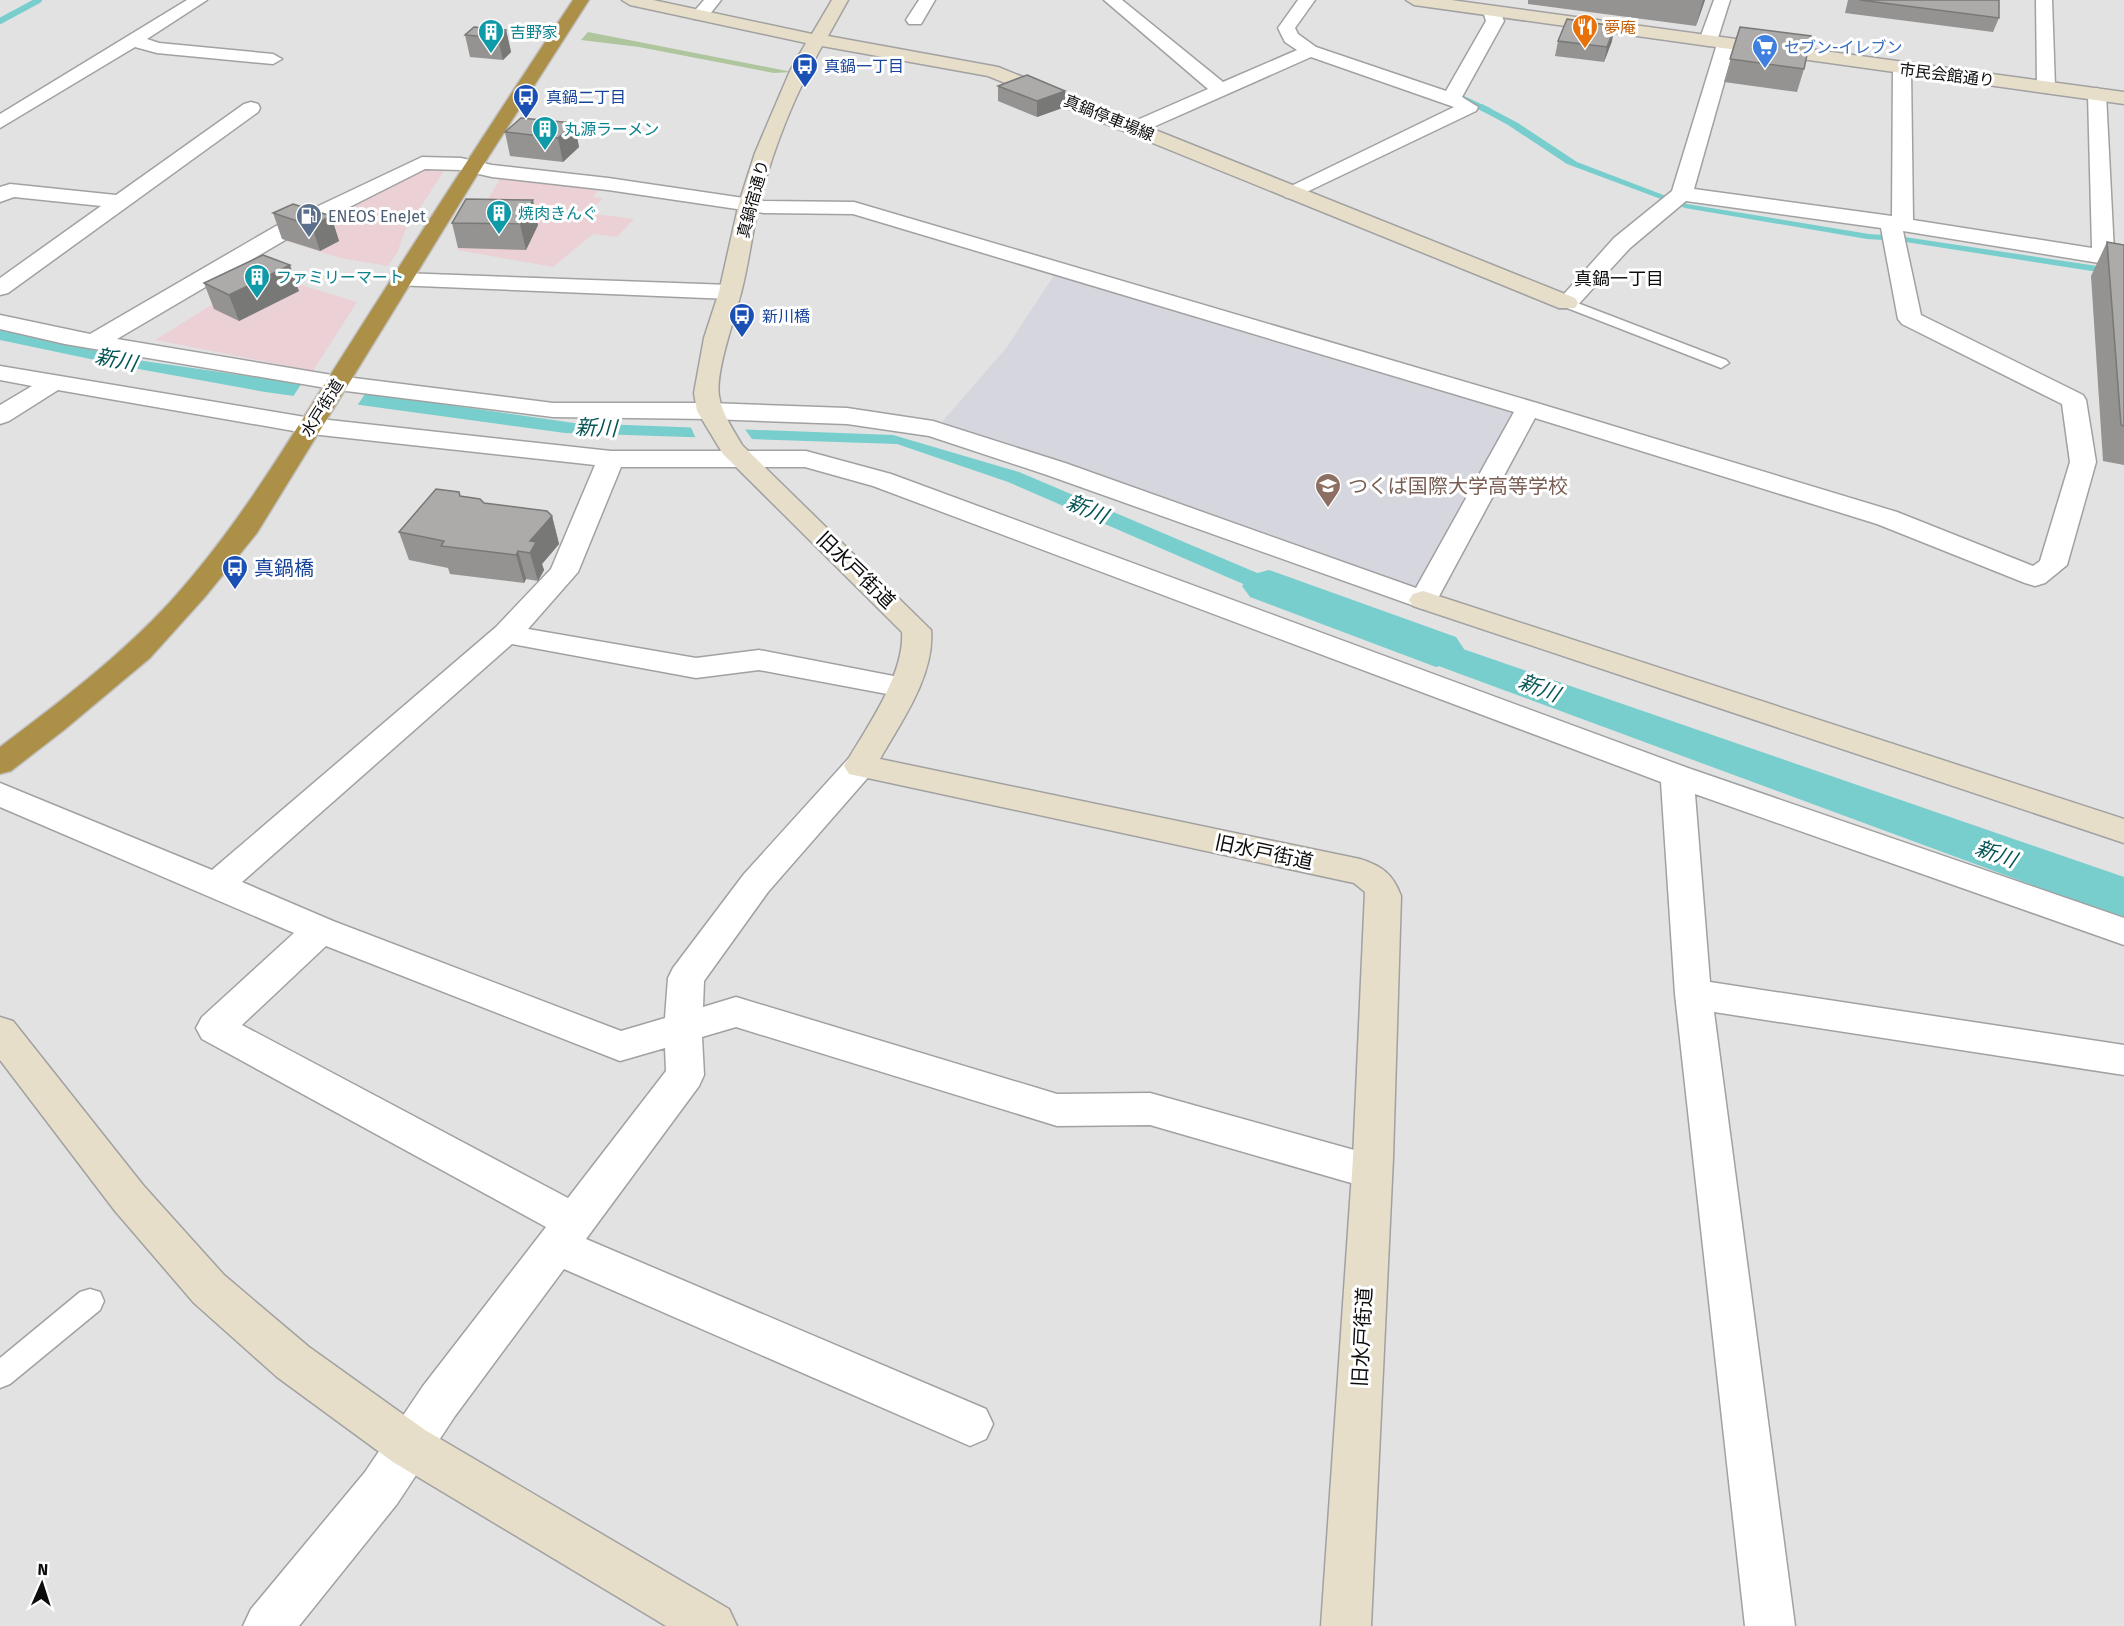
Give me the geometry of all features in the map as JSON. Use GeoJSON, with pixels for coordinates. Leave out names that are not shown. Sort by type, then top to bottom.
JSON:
{"type":"FeatureCollection","features":[{"type":"Feature","properties":{"kind":"highway","name":"水戸街道"},"geometry":{"type":"LineString","coordinates":[[0,762],[77,704],[138,652],[174,616],[247,527],[472,167],[581,0]]}},
{"type":"Feature","properties":{"kind":"street"},"geometry":{"type":"LineString","coordinates":[[0,122],[199,0]]}},
{"type":"Feature","properties":{"kind":"street","name":"真鍋停車場線"},"geometry":{"type":"LineString","coordinates":[[630,0],[816,40],[992,71],[1567,303]]}},
{"type":"Feature","properties":{"kind":"street"},"geometry":{"type":"LineString","coordinates":[[700,15],[713,0]]}},
{"type":"Feature","properties":{"kind":"street","name":"真鍋宿通り"},"geometry":{"type":"LineString","coordinates":[[713,417],[706,393],[709,369],[730,292],[749,203],[785,101],[816,40],[840,0]]}},
{"type":"Feature","properties":{"kind":"street"},"geometry":{"type":"LineString","coordinates":[[915,20],[927,0]]}},
{"type":"Feature","properties":{"kind":"street"},"geometry":{"type":"LineString","coordinates":[[1292,193],[1468,107],[1310,51],[1289,38],[1286,31],[1287,23],[1307,0]]}},
{"type":"Feature","properties":{"kind":"street","name":"市民会館通り"},"geometry":{"type":"LineString","coordinates":[[1414,0],[1495,5],[1717,43],[2124,98]]}},
{"type":"Feature","properties":{"kind":"street"},"geometry":{"type":"LineString","coordinates":[[1567,303],[1622,243],[1682,194],[1717,43],[1722,0]]}},
{"type":"Feature","properties":{"kind":"street"},"geometry":{"type":"LineString","coordinates":[[2044,0],[2046,87]]}},
{"type":"Feature","properties":{"kind":"street"},"geometry":{"type":"LineString","coordinates":[[1121,3],[1221,90]]}},
{"type":"Feature","properties":{"kind":"street"},"geometry":{"type":"LineString","coordinates":[[1450,99],[1495,21],[1495,5]]}},
{"type":"Feature","properties":{"kind":"street"},"geometry":{"type":"LineString","coordinates":[[134,41],[157,48],[273,59]]}},
{"type":"Feature","properties":{"kind":"street"},"geometry":{"type":"LineString","coordinates":[[1135,128],[1310,51]]}},
{"type":"Feature","properties":{"kind":"street"},"geometry":{"type":"LineString","coordinates":[[1891,223],[1903,219],[1902,69]]}},
{"type":"Feature","properties":{"kind":"street"},"geometry":{"type":"LineString","coordinates":[[1682,194],[1891,223],[2113,259],[2097,94]]}},
{"type":"Feature","properties":{"kind":"street"},"geometry":{"type":"LineString","coordinates":[[0,288],[251,108]]}},
{"type":"Feature","properties":{"kind":"street"},"geometry":{"type":"LineString","coordinates":[[94,342],[284,231],[422,163],[472,167],[749,203],[764,207],[854,208],[1528,408],[1887,518],[2035,577],[2053,564],[2083,462],[2074,400],[1910,319],[1891,223]]}},
{"type":"Feature","properties":{"kind":"street"},"geometry":{"type":"LineString","coordinates":[[0,196],[10,190],[120,202]]}},
{"type":"Feature","properties":{"kind":"street"},"geometry":{"type":"LineString","coordinates":[[402,280],[730,292]]}},
{"type":"Feature","properties":{"kind":"street"},"geometry":{"type":"LineString","coordinates":[[0,322],[94,342],[337,385],[553,410],[713,417],[847,416],[933,429],[1056,469],[1423,600],[2124,831]]}},
{"type":"Feature","properties":{"kind":"street"},"geometry":{"type":"LineString","coordinates":[[0,373],[313,422],[611,459],[736,454],[806,459],[882,480],[1677,776],[2124,932]]}},
{"type":"Feature","properties":{"kind":"street"},"geometry":{"type":"LineString","coordinates":[[0,416],[53,383]]}},
{"type":"Feature","properties":{"kind":"street"},"geometry":{"type":"LineString","coordinates":[[1423,600],[1528,408]]}},
{"type":"Feature","properties":{"kind":"street","name":"旧水戸街道"},"geometry":{"type":"LineString","coordinates":[[713,417],[736,454],[916,630],[919,647],[903,687],[860,766],[1371,875],[1381,887],[1384,896],[1372,1172],[1346,1626]]}},
{"type":"Feature","properties":{"kind":"street"},"geometry":{"type":"LineString","coordinates":[[216,886],[506,634],[564,572],[611,459]]}},
{"type":"Feature","properties":{"kind":"street"},"geometry":{"type":"LineString","coordinates":[[506,634],[696,668],[759,660],[903,687]]}},
{"type":"Feature","properties":{"kind":"street"},"geometry":{"type":"LineString","coordinates":[[268,1626],[381,1488],[439,1401],[685,1075],[683,1029],[686,978],[756,884],[860,766]]}},
{"type":"Feature","properties":{"kind":"street"},"geometry":{"type":"LineString","coordinates":[[1677,776],[1693,994],[1770,1626]]}},
{"type":"Feature","properties":{"kind":"street"},"geometry":{"type":"LineString","coordinates":[[0,794],[321,930],[620,1046],[736,1012],[1057,1110],[1150,1109],[1372,1172]]}},
{"type":"Feature","properties":{"kind":"street"},"geometry":{"type":"LineString","coordinates":[[321,930],[215,1028],[566,1234],[970,1424]]}},
{"type":"Feature","properties":{"kind":"street"},"geometry":{"type":"LineString","coordinates":[[1693,994],[2124,1060]]}},
{"type":"Feature","properties":{"kind":"street"},"geometry":{"type":"LineString","coordinates":[[0,1032],[129,1198],[209,1289],[293,1362],[410,1446],[712,1626]]}},
{"type":"Feature","properties":{"kind":"lane"},"geometry":{"type":"LineString","coordinates":[[1567,303],[1721,363]]}},
{"type":"Feature","properties":{"kind":"lane"},"geometry":{"type":"LineString","coordinates":[[0,1375],[90,1301]]}},
{"type":"Feature","properties":{"kind":"shaded area"},"geometry":{"type":"Polygon","coordinates":[[[414,171],[444,171],[405,231],[397,253],[388,266],[340,258],[280,239],[414,171]]]}},
{"type":"Feature","properties":{"kind":"shaded area"},"geometry":{"type":"Polygon","coordinates":[[[502,176],[600,188],[593,197],[603,199],[587,213],[634,219],[617,237],[593,234],[553,267],[457,250],[502,176]]]}},
{"type":"Feature","properties":{"kind":"shaded area","name":"つくば国際大学高等学校"},"geometry":{"type":"Polygon","coordinates":[[[1058,269],[1528,408],[1425,595],[942,422],[1007,347],[1058,269]]]}},
{"type":"Feature","properties":{"kind":"shaded area"},"geometry":{"type":"Polygon","coordinates":[[[263,273],[357,302],[313,371],[155,340],[263,273]]]}},
{"type":"Feature","properties":{"kind":"green space"},"geometry":{"type":"Polygon","coordinates":[[[588,32],[792,72],[774,73],[639,47],[581,40],[588,32]]]}},
{"type":"Feature","properties":{"kind":"water"},"geometry":{"type":"Polygon","coordinates":[[[1482,104],[1518,123],[1577,162],[1687,204],[1869,234],[1898,236],[2124,270],[2124,276],[1899,241],[1867,239],[1685,208],[1567,164],[1508,125],[1473,106],[1482,104]]]}},
{"type":"Feature","properties":{"kind":"water","name":"新川"},"geometry":{"type":"Polygon","coordinates":[[[0,330],[144,361],[574,423],[893,435],[1019,472],[1269,578],[1351,610],[1342,630],[1257,590],[1008,482],[897,444],[565,433],[265,392],[133,368],[0,340],[0,330]]]}},
{"type":"Feature","properties":{"kind":"water"},"geometry":{"type":"Polygon","coordinates":[[[1359,613],[2124,877],[2124,919],[1349,633],[1359,613]]]}},
{"type":"Feature","properties":{"kind":"pier"},"geometry":{"type":"Polygon","coordinates":[[[302,383],[367,391],[357,406],[292,398],[302,383]]]}},
{"type":"Feature","properties":{"kind":"pier"},"geometry":{"type":"Polygon","coordinates":[[[689,423],[742,425],[754,442],[697,441],[689,423]]]}},
{"type":"Feature","properties":{"kind":"building"},"geometry":{"type":"Polygon","coordinates":[[[1860,0],[1999,0],[1999,18],[1860,0]]]}},
{"type":"Feature","properties":{"kind":"building"},"geometry":{"type":"Polygon","coordinates":[[[1567,19],[1615,26],[1607,47],[1558,41],[1567,19]]]}},
{"type":"Feature","properties":{"kind":"building"},"geometry":{"type":"Polygon","coordinates":[[[474,27],[506,30],[498,38],[465,35],[474,27]]]}},
{"type":"Feature","properties":{"kind":"building"},"geometry":{"type":"Polygon","coordinates":[[[1740,27],[1811,36],[1804,69],[1730,59],[1740,27]]]}},
{"type":"Feature","properties":{"kind":"building"},"geometry":{"type":"Polygon","coordinates":[[[1027,75],[1065,91],[1037,101],[998,86],[1027,75]]]}},
{"type":"Feature","properties":{"kind":"building"},"geometry":{"type":"Polygon","coordinates":[[[521,118],[574,123],[558,138],[505,132],[521,118]]]}},
{"type":"Feature","properties":{"kind":"building"},"geometry":{"type":"Polygon","coordinates":[[[466,199],[533,200],[520,224],[452,223],[466,199]]]}},
{"type":"Feature","properties":{"kind":"building"},"geometry":{"type":"Polygon","coordinates":[[[293,204],[331,216],[312,226],[273,213],[293,204]]]}},
{"type":"Feature","properties":{"kind":"building"},"geometry":{"type":"Polygon","coordinates":[[[2107,242],[2124,245],[2124,426],[2121,425],[2107,242]]]}},
{"type":"Feature","properties":{"kind":"building"},"geometry":{"type":"Polygon","coordinates":[[[263,255],[290,265],[229,295],[204,283],[263,255]]]}},
{"type":"Feature","properties":{"kind":"building"},"geometry":{"type":"Polygon","coordinates":[[[436,489],[459,492],[460,496],[480,499],[484,503],[547,511],[552,516],[530,541],[536,542],[530,553],[518,551],[516,555],[441,546],[444,541],[399,532],[436,489]]]}},
{"type":"Feature","properties":{"kind":"waterway"},"geometry":{"type":"LineString","coordinates":[[0,21],[39,0]]}},
{"type":"Feature","properties":{"kind":"waterway"},"geometry":{"type":"LineString","coordinates":[[1459,97],[1489,111]]}},
{"type":"Feature","properties":{"kind":"waterway","name":"新川"},"geometry":{"type":"LineString","coordinates":[[1269,586],[1436,649]]}},
{"type":"Feature","properties":{"kind":"place","name":"夢庵"},"geometry":{"type":"Point","coordinates":[1585,50]}},
{"type":"Feature","properties":{"kind":"place","name":"吉野家"},"geometry":{"type":"Point","coordinates":[491,55]}},
{"type":"Feature","properties":{"kind":"place","name":"セブン-イレブン"},"geometry":{"type":"Point","coordinates":[1765,70]}},
{"type":"Feature","properties":{"kind":"place","name":"真鍋一丁目"},"geometry":{"type":"Point","coordinates":[805,89]}},
{"type":"Feature","properties":{"kind":"place","name":"真鍋二丁目"},"geometry":{"type":"Point","coordinates":[526,120]}},
{"type":"Feature","properties":{"kind":"place","name":"丸源ラーメン"},"geometry":{"type":"Point","coordinates":[545,152]}},
{"type":"Feature","properties":{"kind":"place","name":"焼肉きんぐ"},"geometry":{"type":"Point","coordinates":[499,236]}},
{"type":"Feature","properties":{"kind":"place","name":"ENEOS EneJet"},"geometry":{"type":"Point","coordinates":[309,239]}},
{"type":"Feature","properties":{"kind":"place","name":"ファミリーマート"},"geometry":{"type":"Point","coordinates":[257,300]}},
{"type":"Feature","properties":{"kind":"place","name":"新川橋"},"geometry":{"type":"Point","coordinates":[742,339]}},
{"type":"Feature","properties":{"kind":"place","name":"つくば国際大学高等学校"},"geometry":{"type":"Point","coordinates":[1328,509]}},
{"type":"Feature","properties":{"kind":"place","name":"真鍋橋"},"geometry":{"type":"Point","coordinates":[235,591]}},
{"type":"Feature","properties":{"kind":"district","name":"真鍋一丁目"},"geometry":{"type":"Point","coordinates":[1619,279]}}]}
